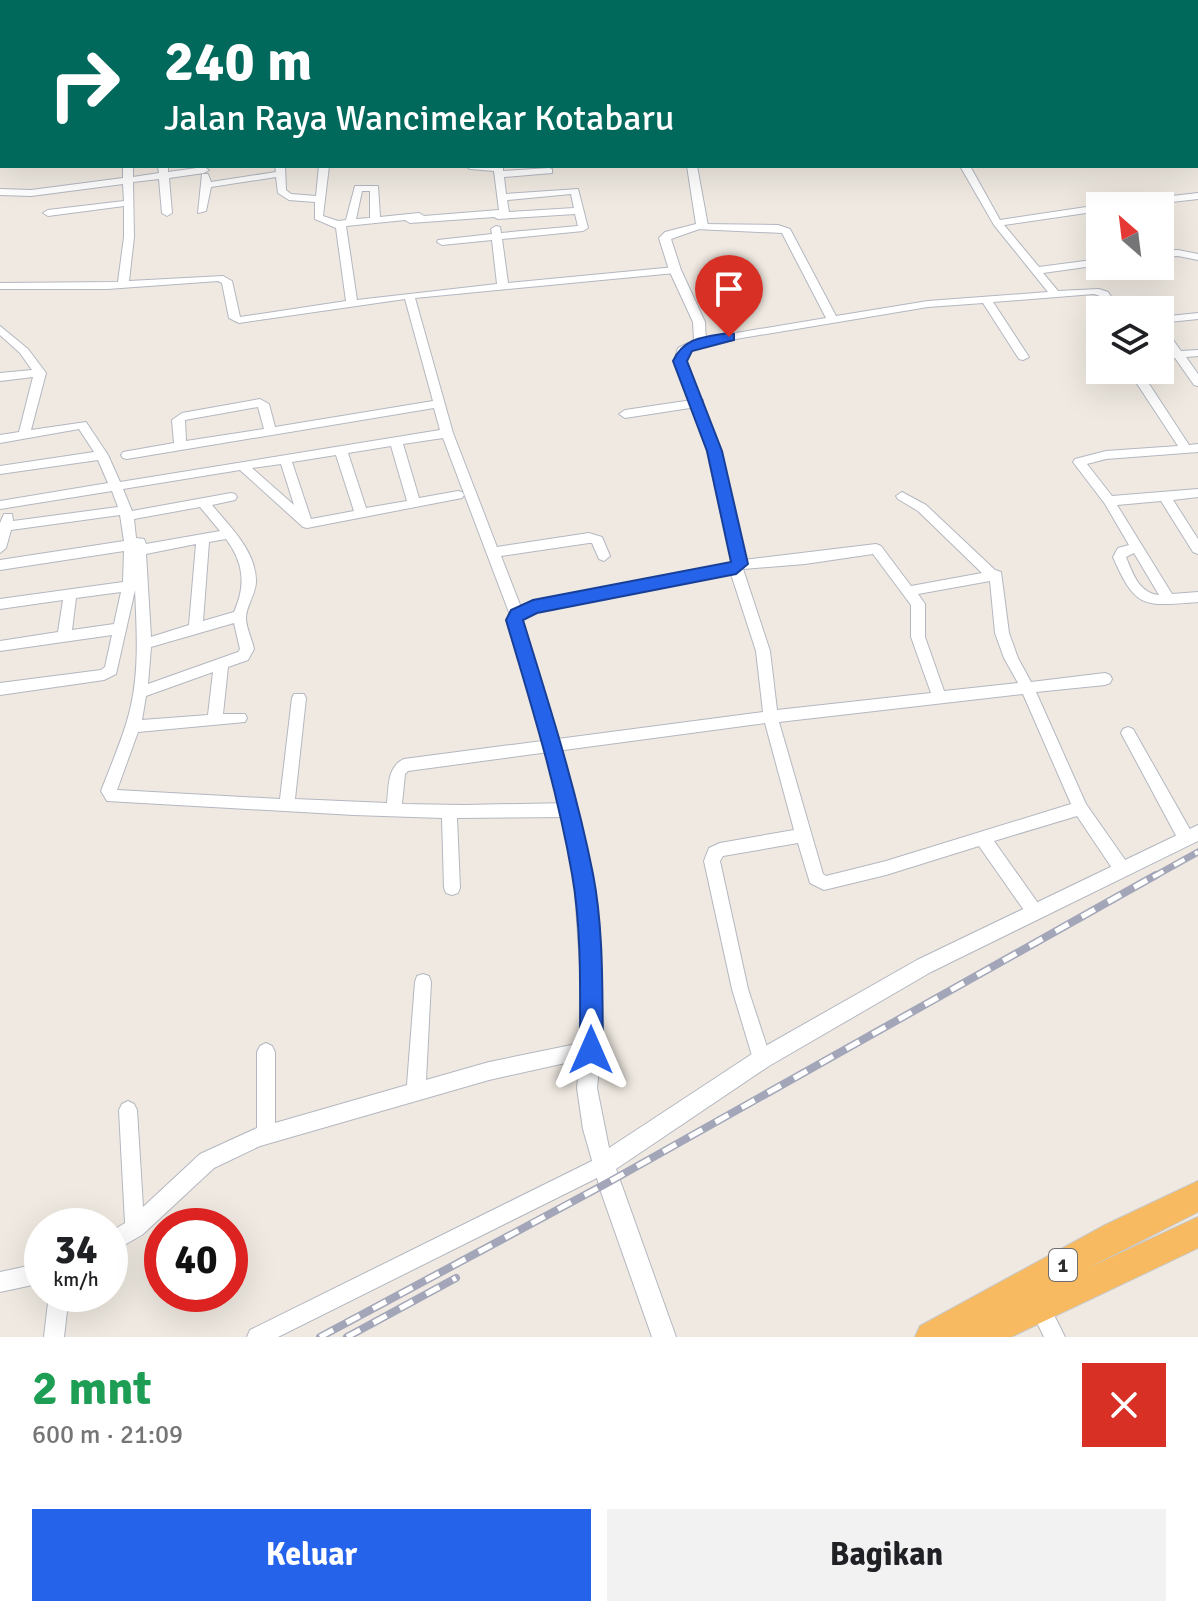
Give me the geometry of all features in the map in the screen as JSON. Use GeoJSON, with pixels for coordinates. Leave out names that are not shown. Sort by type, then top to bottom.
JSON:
{"type":"FeatureCollection","features":[{"type":"Feature","properties":{"kind":"highway","name":"1"},"geometry":{"type":"LineString","coordinates":[[931,1337],[1116,1236],[1198,1196]]}},
{"type":"Feature","properties":{"kind":"highway","name":"1"},"geometry":{"type":"LineString","coordinates":[[976,1337],[1198,1232]]}},
{"type":"Feature","properties":{"kind":"street"},"geometry":{"type":"LineString","coordinates":[[123,284],[129,237],[128,168]]}},
{"type":"Feature","properties":{"kind":"street"},"geometry":{"type":"LineString","coordinates":[[0,192],[31,193],[129,180],[163,171],[204,168],[207,185],[201,211]]}},
{"type":"Feature","properties":{"kind":"street"},"geometry":{"type":"LineString","coordinates":[[324,168],[318,217],[345,223],[428,215]]}},
{"type":"Feature","properties":{"kind":"street"},"geometry":{"type":"LineString","coordinates":[[692,168],[701,208],[700,227]]}},
{"type":"Feature","properties":{"kind":"street"},"geometry":{"type":"LineString","coordinates":[[966,168],[997,223],[1056,295]]}},
{"type":"Feature","properties":{"kind":"street"},"geometry":{"type":"LineString","coordinates":[[498,214],[504,213],[499,169],[549,171]]}},
{"type":"Feature","properties":{"kind":"street"},"geometry":{"type":"LineString","coordinates":[[207,185],[279,170],[279,189],[289,197],[320,199]]}},
{"type":"Feature","properties":{"kind":"street"},"geometry":{"type":"LineString","coordinates":[[163,171],[167,213]]}},
{"type":"Feature","properties":{"kind":"street"},"geometry":{"type":"LineString","coordinates":[[352,304],[345,223],[356,189],[375,188],[375,219]]}},
{"type":"Feature","properties":{"kind":"street"},"geometry":{"type":"LineString","coordinates":[[442,242],[583,228],[575,191],[503,197]]}},
{"type":"Feature","properties":{"kind":"street"},"geometry":{"type":"LineString","coordinates":[[1174,199],[1198,196]]}},
{"type":"Feature","properties":{"kind":"street"},"geometry":{"type":"LineString","coordinates":[[48,213],[128,203]]}},
{"type":"Feature","properties":{"kind":"street"},"geometry":{"type":"LineString","coordinates":[[997,223],[1086,210]]}},
{"type":"Feature","properties":{"kind":"street"},"geometry":{"type":"LineString","coordinates":[[410,220],[579,211]]}},
{"type":"Feature","properties":{"kind":"street"},"geometry":{"type":"LineString","coordinates":[[498,214],[495,236],[503,286]]}},
{"type":"Feature","properties":{"kind":"street"},"geometry":{"type":"LineString","coordinates":[[458,217],[458,240]]}},
{"type":"Feature","properties":{"kind":"street"},"geometry":{"type":"LineString","coordinates":[[700,342],[699,322],[675,270],[665,237],[700,227],[778,228],[786,231],[833,320]]}},
{"type":"Feature","properties":{"kind":"street"},"geometry":{"type":"LineString","coordinates":[[1174,253],[1198,257]]}},
{"type":"Feature","properties":{"kind":"street"},"geometry":{"type":"LineString","coordinates":[[1036,271],[1086,264]]}},
{"type":"Feature","properties":{"kind":"street"},"geometry":{"type":"LineString","coordinates":[[0,286],[123,284],[219,278],[227,281],[234,318],[239,320],[409,295],[675,270]]}},
{"type":"Feature","properties":{"kind":"street"},"geometry":{"type":"LineString","coordinates":[[1080,808],[983,839],[824,883],[816,878],[771,718],[763,651],[738,566],[729,504],[699,403],[680,355],[686,348],[700,342],[928,304],[1100,292],[1103,296]]}},
{"type":"Feature","properties":{"kind":"street"},"geometry":{"type":"LineString","coordinates":[[409,295],[447,433],[517,615]]}},
{"type":"Feature","properties":{"kind":"street"},"geometry":{"type":"LineString","coordinates":[[986,300],[1023,357]]}},
{"type":"Feature","properties":{"kind":"street"},"geometry":{"type":"LineString","coordinates":[[1174,319],[1198,316]]}},
{"type":"Feature","properties":{"kind":"street"},"geometry":{"type":"LineString","coordinates":[[2,334],[40,373]]}},
{"type":"Feature","properties":{"kind":"street"},"geometry":{"type":"LineString","coordinates":[[1174,349],[1198,382]]}},
{"type":"Feature","properties":{"kind":"street"},"geometry":{"type":"LineString","coordinates":[[1174,355],[1198,353]]}},
{"type":"Feature","properties":{"kind":"street"},"geometry":{"type":"LineString","coordinates":[[0,377],[40,373]]}},
{"type":"Feature","properties":{"kind":"street"},"geometry":{"type":"LineString","coordinates":[[24,434],[40,373]]}},
{"type":"Feature","properties":{"kind":"street"},"geometry":{"type":"LineString","coordinates":[[1144,384],[1192,449]]}},
{"type":"Feature","properties":{"kind":"street"},"geometry":{"type":"LineString","coordinates":[[625,414],[699,403]]}},
{"type":"Feature","properties":{"kind":"street"},"geometry":{"type":"LineString","coordinates":[[180,446],[179,418],[229,408],[263,404],[270,430]]}},
{"type":"Feature","properties":{"kind":"street"},"geometry":{"type":"LineString","coordinates":[[127,455],[439,404]]}},
{"type":"Feature","properties":{"kind":"street"},"geometry":{"type":"LineString","coordinates":[[0,439],[80,425],[121,484],[131,513],[144,644],[140,693],[132,727],[111,785],[112,796],[235,805],[287,803],[449,812],[569,810]]}},
{"type":"Feature","properties":{"kind":"street"},"geometry":{"type":"LineString","coordinates":[[0,548],[6,526],[6,504],[447,433]]}},
{"type":"Feature","properties":{"kind":"street"},"geometry":{"type":"LineString","coordinates":[[396,442],[414,504]]}},
{"type":"Feature","properties":{"kind":"street"},"geometry":{"type":"LineString","coordinates":[[1168,599],[1109,501],[1080,460],[1106,455],[1192,449]]}},
{"type":"Feature","properties":{"kind":"street"},"geometry":{"type":"LineString","coordinates":[[341,451],[361,513]]}},
{"type":"Feature","properties":{"kind":"street"},"geometry":{"type":"LineString","coordinates":[[0,470],[102,455]]}},
{"type":"Feature","properties":{"kind":"street"},"geometry":{"type":"LineString","coordinates":[[285,459],[307,524]]}},
{"type":"Feature","properties":{"kind":"street"},"geometry":{"type":"LineString","coordinates":[[241,465],[307,524]]}},
{"type":"Feature","properties":{"kind":"street"},"geometry":{"type":"LineString","coordinates":[[1109,501],[1198,493]]}},
{"type":"Feature","properties":{"kind":"street"},"geometry":{"type":"LineString","coordinates":[[307,524],[458,495]]}},
{"type":"Feature","properties":{"kind":"street"},"geometry":{"type":"LineString","coordinates":[[902,496],[922,508],[991,574],[998,577],[1002,633],[1011,658],[1027,687],[1080,808],[1122,869]]}},
{"type":"Feature","properties":{"kind":"street"},"geometry":{"type":"LineString","coordinates":[[1164,496],[1198,549]]}},
{"type":"Feature","properties":{"kind":"street"},"geometry":{"type":"LineString","coordinates":[[6,526],[131,513],[231,497]]}},
{"type":"Feature","properties":{"kind":"street"},"geometry":{"type":"LineString","coordinates":[[140,693],[221,665],[246,653],[239,616],[251,579],[245,556],[204,503]]}},
{"type":"Feature","properties":{"kind":"street"},"geometry":{"type":"LineString","coordinates":[[0,565],[203,541],[228,534]]}},
{"type":"Feature","properties":{"kind":"street"},"geometry":{"type":"LineString","coordinates":[[494,552],[589,538],[597,540],[604,556]]}},
{"type":"Feature","properties":{"kind":"street"},"geometry":{"type":"LineString","coordinates":[[196,628],[203,541]]}},
{"type":"Feature","properties":{"kind":"street"},"geometry":{"type":"LineString","coordinates":[[1137,547],[1119,554],[1124,571],[1145,600],[1198,597]]}},
{"type":"Feature","properties":{"kind":"street"},"geometry":{"type":"LineString","coordinates":[[0,689],[104,675],[114,663],[118,629],[136,548]]}},
{"type":"Feature","properties":{"kind":"street"},"geometry":{"type":"LineString","coordinates":[[664,1337],[593,1129],[587,1088],[591,1050],[588,923],[583,876],[553,745],[514,620],[517,615],[533,607],[738,566],[871,548],[884,557],[918,604],[918,637],[939,696]]}},
{"type":"Feature","properties":{"kind":"street"},"geometry":{"type":"LineString","coordinates":[[910,591],[991,574]]}},
{"type":"Feature","properties":{"kind":"street"},"geometry":{"type":"LineString","coordinates":[[0,604],[129,586]]}},
{"type":"Feature","properties":{"kind":"street"},"geometry":{"type":"LineString","coordinates":[[64,638],[70,595]]}},
{"type":"Feature","properties":{"kind":"street"},"geometry":{"type":"LineString","coordinates":[[144,644],[239,616]]}},
{"type":"Feature","properties":{"kind":"street"},"geometry":{"type":"LineString","coordinates":[[0,646],[118,629]]}},
{"type":"Feature","properties":{"kind":"street"},"geometry":{"type":"LineString","coordinates":[[215,720],[221,665]]}},
{"type":"Feature","properties":{"kind":"street"},"geometry":{"type":"LineString","coordinates":[[394,809],[398,772],[404,765],[939,696],[1105,679]]}},
{"type":"Feature","properties":{"kind":"street"},"geometry":{"type":"LineString","coordinates":[[287,803],[299,698]]}},
{"type":"Feature","properties":{"kind":"street"},"geometry":{"type":"LineString","coordinates":[[132,727],[240,718]]}},
{"type":"Feature","properties":{"kind":"street"},"geometry":{"type":"LineString","coordinates":[[257,1337],[604,1164],[762,1059],[924,966],[1192,835],[1128,733]]}},
{"type":"Feature","properties":{"kind":"street"},"geometry":{"type":"LineString","coordinates":[[449,812],[452,888]]}},
{"type":"Feature","properties":{"kind":"street"},"geometry":{"type":"LineString","coordinates":[[762,1059],[740,989],[712,861],[720,850],[803,835]]}},
{"type":"Feature","properties":{"kind":"street"},"geometry":{"type":"LineString","coordinates":[[983,839],[1034,911]]}},
{"type":"Feature","properties":{"kind":"street"},"geometry":{"type":"LineString","coordinates":[[416,1090],[423,982]]}},
{"type":"Feature","properties":{"kind":"street"},"geometry":{"type":"LineString","coordinates":[[128,1232],[207,1161],[266,1134],[489,1071],[591,1050]]}},
{"type":"Feature","properties":{"kind":"street"},"geometry":{"type":"LineString","coordinates":[[266,1052],[266,1134]]}},
{"type":"Feature","properties":{"kind":"street"},"geometry":{"type":"LineString","coordinates":[[128,1110],[135,1228]]}},
{"type":"Feature","properties":{"kind":"street"},"geometry":{"type":"LineString","coordinates":[[0,1282],[24,1277]]}},
{"type":"Feature","properties":{"kind":"street"},"geometry":{"type":"LineString","coordinates":[[1039,1306],[1055,1337]]}},
{"type":"Feature","properties":{"kind":"street"},"geometry":{"type":"LineString","coordinates":[[54,1337],[57,1312]]}},
{"type":"Feature","properties":{"kind":"railway"},"geometry":{"type":"LineString","coordinates":[[1153,877],[1198,852]]}},
{"type":"Feature","properties":{"kind":"railway"},"geometry":{"type":"LineString","coordinates":[[320,1337],[609,1182],[1156,875]]}},
{"type":"Feature","properties":{"kind":"railway"},"geometry":{"type":"LineString","coordinates":[[347,1337],[456,1278]]}},
{"type":"Feature","properties":{"kind":"route"},"geometry":{"type":"LineString","coordinates":[[591,1050],[591,980],[583,876],[553,745],[514,620],[517,615],[533,607],[736,568],[740,564],[729,504],[714,451],[699,403],[680,361],[680,355],[686,348],[729,337]]}}]}
